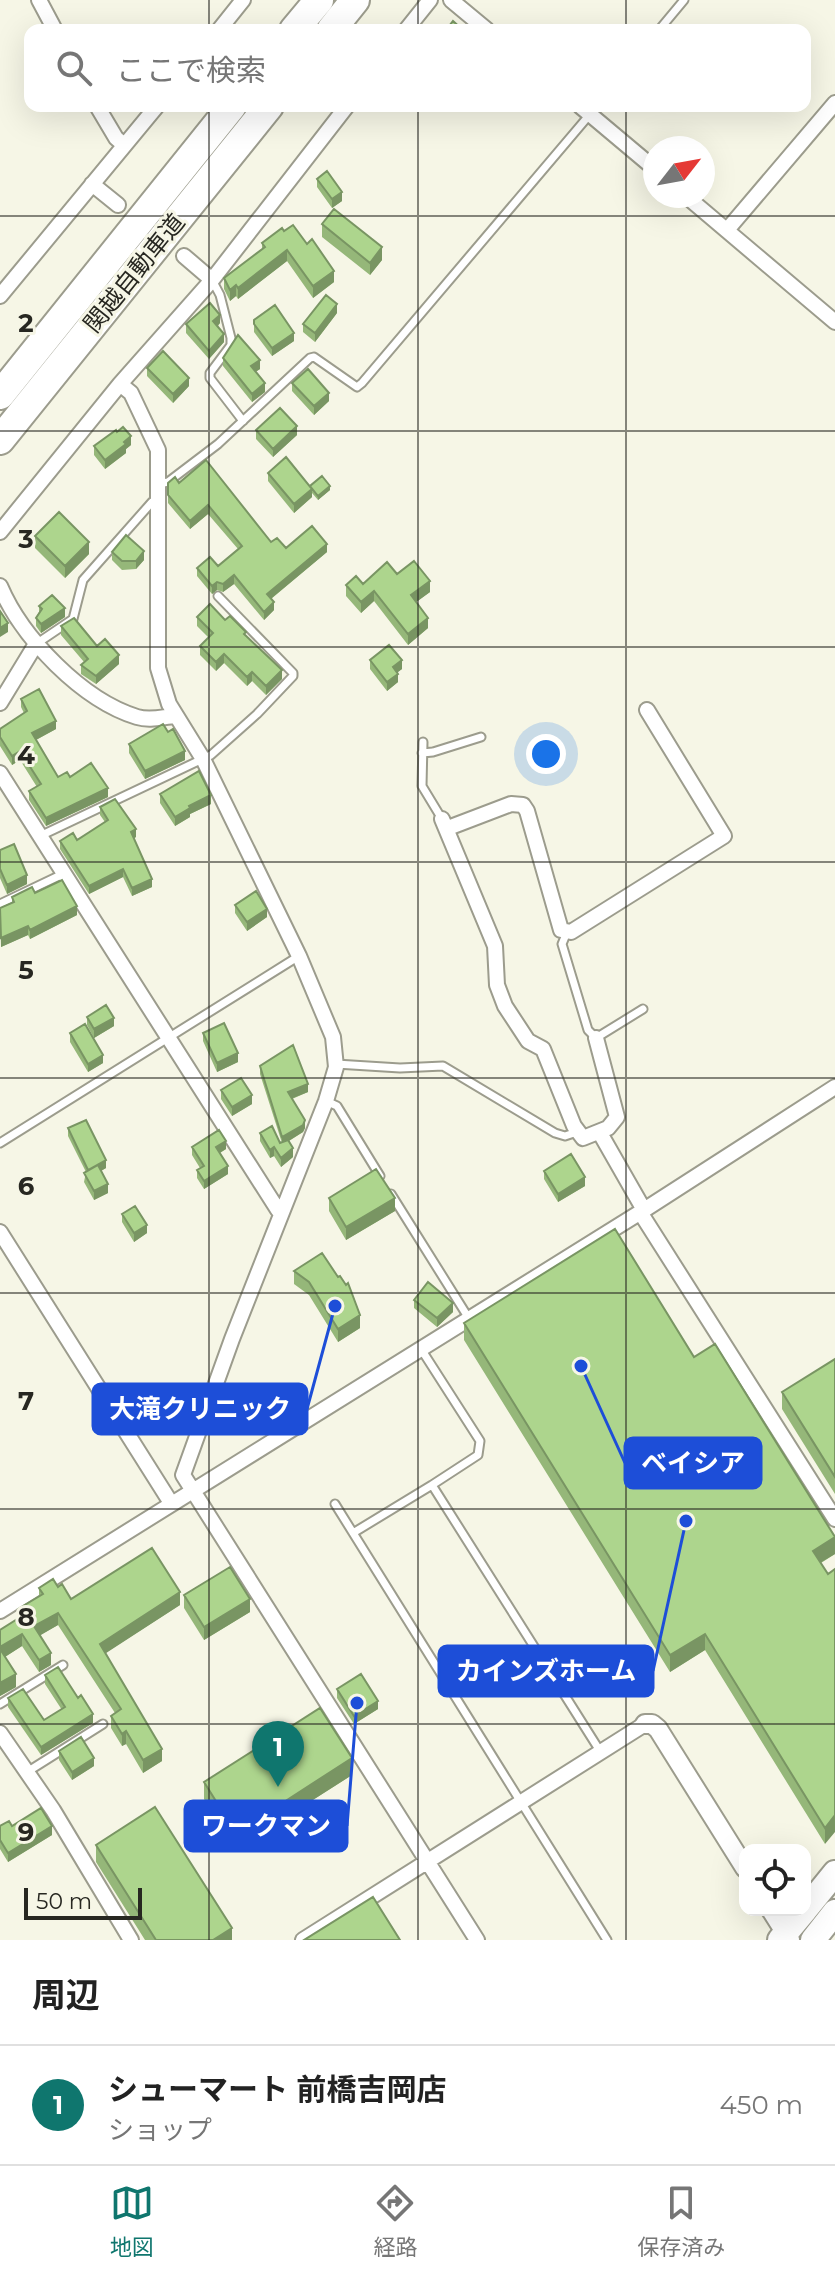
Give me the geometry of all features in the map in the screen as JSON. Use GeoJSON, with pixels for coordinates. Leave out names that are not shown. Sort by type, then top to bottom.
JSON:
{"type":"FeatureCollection","features":[{"type":"Feature","properties":{"kind":"highway"},"geometry":{"type":"LineString","coordinates":[[299,24],[319,0]]}},
{"type":"Feature","properties":{"kind":"highway"},"geometry":{"type":"LineString","coordinates":[[336,24],[355,0]]}},
{"type":"Feature","properties":{"kind":"highway","name":"関越自動車道"},"geometry":{"type":"LineString","coordinates":[[0,395],[227,112]]}},
{"type":"Feature","properties":{"kind":"highway","name":"関越自動車道"},"geometry":{"type":"LineString","coordinates":[[0,440],[264,112]]}},
{"type":"Feature","properties":{"kind":"main road"},"geometry":{"type":"LineString","coordinates":[[811,1903],[835,1873]]}},
{"type":"Feature","properties":{"kind":"main road"},"geometry":{"type":"LineString","coordinates":[[813,1940],[835,1912]]}},
{"type":"Feature","properties":{"kind":"main road"},"geometry":{"type":"LineString","coordinates":[[785,1938],[801,1916]]}},
{"type":"Feature","properties":{"kind":"street"},"geometry":{"type":"LineString","coordinates":[[39,0],[52,24]]}},
{"type":"Feature","properties":{"kind":"street"},"geometry":{"type":"LineString","coordinates":[[224,24],[243,0]]}},
{"type":"Feature","properties":{"kind":"street"},"geometry":{"type":"LineString","coordinates":[[411,24],[430,0]]}},
{"type":"Feature","properties":{"kind":"street"},"geometry":{"type":"LineString","coordinates":[[451,0],[480,24]]}},
{"type":"Feature","properties":{"kind":"street"},"geometry":{"type":"LineString","coordinates":[[727,230],[835,103]]}},
{"type":"Feature","properties":{"kind":"street"},"geometry":{"type":"LineString","coordinates":[[101,112],[116,138],[124,145]]}},
{"type":"Feature","properties":{"kind":"street"},"geometry":{"type":"LineString","coordinates":[[0,296],[152,112]]}},
{"type":"Feature","properties":{"kind":"street"},"geometry":{"type":"LineString","coordinates":[[0,532],[120,384],[212,280],[342,112]]}},
{"type":"Feature","properties":{"kind":"street"},"geometry":{"type":"LineString","coordinates":[[592,112],[643,158]]}},
{"type":"Feature","properties":{"kind":"street"},"geometry":{"type":"LineString","coordinates":[[92,184],[118,205]]}},
{"type":"Feature","properties":{"kind":"street"},"geometry":{"type":"LineString","coordinates":[[700,208],[835,322]]}},
{"type":"Feature","properties":{"kind":"street"},"geometry":{"type":"LineString","coordinates":[[184,256],[212,280]]}},
{"type":"Feature","properties":{"kind":"street"},"geometry":{"type":"LineString","coordinates":[[120,384],[131,393],[156,443],[159,484],[158,668],[162,688],[175,716],[203,759],[299,956],[333,1037],[336,1064],[326,1101],[183,1471],[185,1479],[477,1940]]}},
{"type":"Feature","properties":{"kind":"street"},"geometry":{"type":"LineString","coordinates":[[0,586],[17,619],[36,644],[68,675],[125,712],[148,719],[175,716]]}},
{"type":"Feature","properties":{"kind":"street"},"geometry":{"type":"LineString","coordinates":[[0,703],[36,644]]}},
{"type":"Feature","properties":{"kind":"street"},"geometry":{"type":"LineString","coordinates":[[596,1038],[617,1117],[614,1124],[600,1133],[583,1138],[577,1132],[543,1049],[528,1041],[505,1006],[497,985],[495,946],[445,824],[511,804],[523,805],[561,930],[567,932],[724,836],[647,710]]}},
{"type":"Feature","properties":{"kind":"street"},"geometry":{"type":"LineString","coordinates":[[0,773],[282,1212]]}},
{"type":"Feature","properties":{"kind":"street"},"geometry":{"type":"LineString","coordinates":[[0,1611],[193,1489],[223,1474],[835,1087]]}},
{"type":"Feature","properties":{"kind":"street"},"geometry":{"type":"LineString","coordinates":[[600,1133],[642,1211],[835,1519]]}},
{"type":"Feature","properties":{"kind":"street"},"geometry":{"type":"LineString","coordinates":[[0,1232],[171,1503]]}},
{"type":"Feature","properties":{"kind":"street"},"geometry":{"type":"LineString","coordinates":[[303,1940],[645,1724],[652,1724],[658,1729],[739,1858]]}},
{"type":"Feature","properties":{"kind":"street"},"geometry":{"type":"LineString","coordinates":[[0,1733],[53,1810],[131,1940]]}},
{"type":"Feature","properties":{"kind":"street"},"geometry":{"type":"LineString","coordinates":[[774,1916],[785,1938]]}},
{"type":"Feature","properties":{"kind":"lane"},"geometry":{"type":"LineString","coordinates":[[664,24],[681,1]]}},
{"type":"Feature","properties":{"kind":"lane"},"geometry":{"type":"LineString","coordinates":[[159,484],[184,471],[310,358],[314,357],[357,387],[362,383],[587,112]]}},
{"type":"Feature","properties":{"kind":"lane"},"geometry":{"type":"LineString","coordinates":[[212,280],[220,295],[231,345],[210,373],[210,378],[243,421]]}},
{"type":"Feature","properties":{"kind":"lane"},"geometry":{"type":"LineString","coordinates":[[36,644],[73,619],[83,580],[152,502],[159,502]]}},
{"type":"Feature","properties":{"kind":"lane"},"geometry":{"type":"LineString","coordinates":[[40,836],[203,759],[248,722],[293,676],[218,596]]}},
{"type":"Feature","properties":{"kind":"lane"},"geometry":{"type":"LineString","coordinates":[[422,753],[481,737]]}},
{"type":"Feature","properties":{"kind":"lane"},"geometry":{"type":"LineString","coordinates":[[423,742],[422,786],[445,824]]}},
{"type":"Feature","properties":{"kind":"lane"},"geometry":{"type":"LineString","coordinates":[[0,904],[64,874]]}},
{"type":"Feature","properties":{"kind":"lane"},"geometry":{"type":"LineString","coordinates":[[567,932],[562,944],[588,1030],[596,1038],[643,1009]]}},
{"type":"Feature","properties":{"kind":"lane"},"geometry":{"type":"LineString","coordinates":[[0,1143],[299,956]]}},
{"type":"Feature","properties":{"kind":"lane"},"geometry":{"type":"LineString","coordinates":[[336,1064],[400,1068],[443,1066],[555,1133],[565,1136],[577,1132]]}},
{"type":"Feature","properties":{"kind":"lane"},"geometry":{"type":"LineString","coordinates":[[326,1101],[337,1106],[468,1317]]}},
{"type":"Feature","properties":{"kind":"lane"},"geometry":{"type":"LineString","coordinates":[[353,1533],[478,1455],[480,1441],[421,1349]]}},
{"type":"Feature","properties":{"kind":"lane"},"geometry":{"type":"LineString","coordinates":[[432,1485],[600,1751]]}},
{"type":"Feature","properties":{"kind":"lane"},"geometry":{"type":"LineString","coordinates":[[335,1504],[607,1940]]}},
{"type":"Feature","properties":{"kind":"lane"},"geometry":{"type":"LineString","coordinates":[[0,1704],[63,1665]]}},
{"type":"Feature","properties":{"kind":"lane"},"geometry":{"type":"LineString","coordinates":[[27,1772],[103,1724]]}},
{"type":"Feature","properties":{"kind":"building"},"geometry":{"type":"Polygon","coordinates":[[[327,171],[342,192],[332,199],[317,179],[327,171]]]}},
{"type":"Feature","properties":{"kind":"building"},"geometry":{"type":"Polygon","coordinates":[[[334,209],[382,247],[370,263],[322,224],[334,209]]]}},
{"type":"Feature","properties":{"kind":"building"},"geometry":{"type":"Polygon","coordinates":[[[293,225],[307,244],[312,239],[334,271],[313,286],[287,250],[238,288],[236,285],[230,290],[224,278],[265,247],[262,243],[282,228],[284,231],[293,225]]]}},
{"type":"Feature","properties":{"kind":"building"},"geometry":{"type":"Polygon","coordinates":[[[326,295],[337,304],[315,333],[303,324],[326,295]]]}},
{"type":"Feature","properties":{"kind":"building"},"geometry":{"type":"Polygon","coordinates":[[[210,303],[220,315],[213,321],[224,334],[209,351],[186,324],[210,303]]]}},
{"type":"Feature","properties":{"kind":"building"},"geometry":{"type":"Polygon","coordinates":[[[275,305],[294,333],[272,348],[254,320],[275,305]]]}},
{"type":"Feature","properties":{"kind":"building"},"geometry":{"type":"Polygon","coordinates":[[[238,335],[260,360],[251,366],[265,383],[252,394],[223,358],[238,335]]]}},
{"type":"Feature","properties":{"kind":"building"},"geometry":{"type":"Polygon","coordinates":[[[163,351],[189,378],[173,394],[147,368],[163,351]]]}},
{"type":"Feature","properties":{"kind":"building"},"geometry":{"type":"Polygon","coordinates":[[[308,369],[329,393],[314,406],[292,383],[308,369]]]}},
{"type":"Feature","properties":{"kind":"building"},"geometry":{"type":"Polygon","coordinates":[[[280,408],[297,426],[273,449],[256,430],[280,408]]]}},
{"type":"Feature","properties":{"kind":"building"},"geometry":{"type":"Polygon","coordinates":[[[123,427],[131,436],[124,442],[126,444],[105,460],[94,446],[123,427]]]}},
{"type":"Feature","properties":{"kind":"building"},"geometry":{"type":"Polygon","coordinates":[[[286,457],[312,489],[294,504],[268,473],[286,457]]]}},
{"type":"Feature","properties":{"kind":"building"},"geometry":{"type":"Polygon","coordinates":[[[206,460],[271,542],[277,538],[286,548],[312,526],[327,544],[267,594],[274,602],[264,612],[234,575],[223,584],[217,582],[212,586],[197,568],[210,557],[218,566],[242,546],[208,505],[190,521],[168,495],[168,483],[175,477],[179,483],[206,460]]]}},
{"type":"Feature","properties":{"kind":"building"},"geometry":{"type":"Polygon","coordinates":[[[322,476],[330,486],[318,496],[310,486],[322,476]]]}},
{"type":"Feature","properties":{"kind":"building"},"geometry":{"type":"Polygon","coordinates":[[[59,512],[89,542],[65,566],[35,536],[59,512]]]}},
{"type":"Feature","properties":{"kind":"building"},"geometry":{"type":"Polygon","coordinates":[[[126,535],[144,551],[136,561],[122,561],[112,552],[126,535]]]}},
{"type":"Feature","properties":{"kind":"building"},"geometry":{"type":"Polygon","coordinates":[[[414,561],[430,581],[411,595],[428,618],[408,634],[374,591],[361,602],[346,585],[356,576],[363,584],[387,562],[397,574],[414,561]]]}},
{"type":"Feature","properties":{"kind":"building"},"geometry":{"type":"Polygon","coordinates":[[[52,595],[65,608],[41,624],[36,618],[42,609],[39,606],[52,595]]]}},
{"type":"Feature","properties":{"kind":"building"},"geometry":{"type":"Polygon","coordinates":[[[210,604],[225,620],[230,616],[246,632],[244,634],[282,670],[266,686],[252,672],[247,677],[224,654],[216,662],[200,646],[213,633],[197,617],[210,604]]]}},
{"type":"Feature","properties":{"kind":"building"},"geometry":{"type":"Polygon","coordinates":[[[0,611],[8,623],[0,628],[0,611]]]}},
{"type":"Feature","properties":{"kind":"building"},"geometry":{"type":"Polygon","coordinates":[[[74,618],[97,646],[105,639],[119,655],[96,676],[81,665],[88,659],[61,626],[74,618]]]}},
{"type":"Feature","properties":{"kind":"building"},"geometry":{"type":"Polygon","coordinates":[[[389,645],[402,660],[393,667],[398,674],[387,682],[370,660],[389,645]]]}},
{"type":"Feature","properties":{"kind":"building"},"geometry":{"type":"Polygon","coordinates":[[[39,689],[56,721],[32,733],[58,777],[67,772],[70,777],[91,763],[108,788],[46,818],[29,791],[41,784],[20,751],[12,756],[0,737],[0,729],[27,711],[21,699],[39,689]]]}},
{"type":"Feature","properties":{"kind":"building"},"geometry":{"type":"Polygon","coordinates":[[[163,724],[168,732],[173,729],[185,751],[145,771],[129,744],[163,724]]]}},
{"type":"Feature","properties":{"kind":"building"},"geometry":{"type":"Polygon","coordinates":[[[199,771],[211,795],[175,817],[160,794],[199,771]]]}},
{"type":"Feature","properties":{"kind":"building"},"geometry":{"type":"Polygon","coordinates":[[[115,799],[136,829],[131,832],[152,879],[132,888],[123,869],[89,886],[60,841],[73,833],[77,840],[108,820],[100,807],[115,799]]]}},
{"type":"Feature","properties":{"kind":"building"},"geometry":{"type":"Polygon","coordinates":[[[14,844],[27,875],[7,885],[0,869],[0,850],[14,844]]]}},
{"type":"Feature","properties":{"kind":"building"},"geometry":{"type":"Polygon","coordinates":[[[62,880],[77,906],[30,930],[28,926],[1,938],[0,908],[14,902],[12,897],[32,887],[35,893],[62,880]]]}},
{"type":"Feature","properties":{"kind":"building"},"geometry":{"type":"Polygon","coordinates":[[[256,891],[267,909],[247,922],[235,905],[256,891]]]}},
{"type":"Feature","properties":{"kind":"building"},"geometry":{"type":"Polygon","coordinates":[[[106,1005],[114,1018],[94,1029],[87,1017],[106,1005]]]}},
{"type":"Feature","properties":{"kind":"building"},"geometry":{"type":"Polygon","coordinates":[[[224,1023],[238,1053],[217,1063],[203,1033],[224,1023]]]}},
{"type":"Feature","properties":{"kind":"building"},"geometry":{"type":"Polygon","coordinates":[[[85,1024],[103,1055],[88,1064],[70,1033],[85,1024]]]}},
{"type":"Feature","properties":{"kind":"building"},"geometry":{"type":"Polygon","coordinates":[[[293,1045],[308,1084],[288,1092],[305,1120],[303,1125],[282,1137],[260,1066],[293,1045]]]}},
{"type":"Feature","properties":{"kind":"building"},"geometry":{"type":"Polygon","coordinates":[[[241,1078],[252,1095],[232,1107],[221,1090],[241,1078]]]}},
{"type":"Feature","properties":{"kind":"building"},"geometry":{"type":"Polygon","coordinates":[[[86,1120],[106,1160],[88,1170],[68,1128],[86,1120]]]}},
{"type":"Feature","properties":{"kind":"building"},"geometry":{"type":"Polygon","coordinates":[[[272,1126],[280,1143],[288,1140],[293,1148],[281,1158],[274,1147],[270,1150],[260,1133],[272,1126]]]}},
{"type":"Feature","properties":{"kind":"building"},"geometry":{"type":"Polygon","coordinates":[[[219,1130],[226,1141],[216,1147],[228,1166],[204,1181],[197,1170],[204,1166],[192,1147],[219,1130]]]}},
{"type":"Feature","properties":{"kind":"building"},"geometry":{"type":"Polygon","coordinates":[[[571,1154],[585,1177],[558,1194],[544,1171],[571,1154]]]}},
{"type":"Feature","properties":{"kind":"building"},"geometry":{"type":"Polygon","coordinates":[[[98,1165],[108,1184],[94,1191],[84,1173],[98,1165]]]}},
{"type":"Feature","properties":{"kind":"building"},"geometry":{"type":"Polygon","coordinates":[[[376,1169],[395,1198],[346,1227],[329,1198],[376,1169]]]}},
{"type":"Feature","properties":{"kind":"building"},"geometry":{"type":"Polygon","coordinates":[[[135,1206],[147,1225],[134,1233],[122,1214],[135,1206]]]}},
{"type":"Feature","properties":{"kind":"building"},"geometry":{"type":"Polygon","coordinates":[[[615,1229],[694,1357],[715,1344],[835,1537],[813,1551],[828,1574],[835,1569],[835,1815],[825,1828],[705,1634],[670,1655],[464,1323],[615,1229]]]}},
{"type":"Feature","properties":{"kind":"building"},"geometry":{"type":"Polygon","coordinates":[[[322,1253],[338,1277],[346,1285],[348,1283],[360,1315],[338,1329],[309,1282],[294,1271],[322,1253]]]}},
{"type":"Feature","properties":{"kind":"building"},"geometry":{"type":"Polygon","coordinates":[[[428,1282],[453,1303],[437,1318],[414,1300],[428,1282]]]}},
{"type":"Feature","properties":{"kind":"building"},"geometry":{"type":"Polygon","coordinates":[[[835,1359],[835,1477],[782,1392],[835,1359]]]}},
{"type":"Feature","properties":{"kind":"building"},"geometry":{"type":"Polygon","coordinates":[[[152,1548],[180,1592],[100,1644],[162,1749],[143,1760],[126,1731],[122,1734],[111,1716],[121,1709],[58,1613],[34,1626],[51,1653],[39,1660],[22,1634],[0,1647],[0,1630],[22,1616],[18,1609],[43,1594],[39,1588],[53,1579],[58,1587],[62,1584],[71,1599],[152,1548]]]}},
{"type":"Feature","properties":{"kind":"building"},"geometry":{"type":"Polygon","coordinates":[[[230,1567],[250,1599],[204,1627],[184,1595],[230,1567]]]}},
{"type":"Feature","properties":{"kind":"building"},"geometry":{"type":"Polygon","coordinates":[[[0,1649],[16,1674],[0,1683],[0,1649]]]}},
{"type":"Feature","properties":{"kind":"building"},"geometry":{"type":"Polygon","coordinates":[[[58,1667],[78,1698],[81,1695],[93,1714],[41,1747],[8,1698],[23,1689],[44,1720],[65,1707],[45,1675],[58,1667]]]}},
{"type":"Feature","properties":{"kind":"building"},"geometry":{"type":"Polygon","coordinates":[[[361,1674],[378,1701],[354,1716],[337,1689],[361,1674]]]}},
{"type":"Feature","properties":{"kind":"building"},"geometry":{"type":"Polygon","coordinates":[[[320,1708],[352,1758],[236,1833],[204,1782],[320,1708]]]}},
{"type":"Feature","properties":{"kind":"building"},"geometry":{"type":"Polygon","coordinates":[[[81,1737],[94,1758],[72,1772],[59,1751],[81,1737]]]}},
{"type":"Feature","properties":{"kind":"building"},"geometry":{"type":"Polygon","coordinates":[[[155,1807],[232,1928],[213,1940],[156,1940],[96,1845],[155,1807]]]}},
{"type":"Feature","properties":{"kind":"building"},"geometry":{"type":"Polygon","coordinates":[[[41,1808],[52,1826],[8,1853],[0,1840],[0,1826],[9,1821],[12,1826],[41,1808]]]}},
{"type":"Feature","properties":{"kind":"building"},"geometry":{"type":"Polygon","coordinates":[[[373,1897],[400,1940],[304,1940],[373,1897]]]}},
{"type":"Feature","properties":{"kind":"place","name":"大滝クリニック"},"geometry":{"type":"Point","coordinates":[335,1306]}},
{"type":"Feature","properties":{"kind":"place","name":"ベイシア"},"geometry":{"type":"Point","coordinates":[581,1366]}},
{"type":"Feature","properties":{"kind":"place","name":"カインズホーム"},"geometry":{"type":"Point","coordinates":[686,1521]}},
{"type":"Feature","properties":{"kind":"place","name":"ワークマン"},"geometry":{"type":"Point","coordinates":[357,1703]}},
{"type":"Feature","properties":{"kind":"place","name":"シューマート 前橋吉岡店"},"geometry":{"type":"Point","coordinates":[278,1787]}}]}
